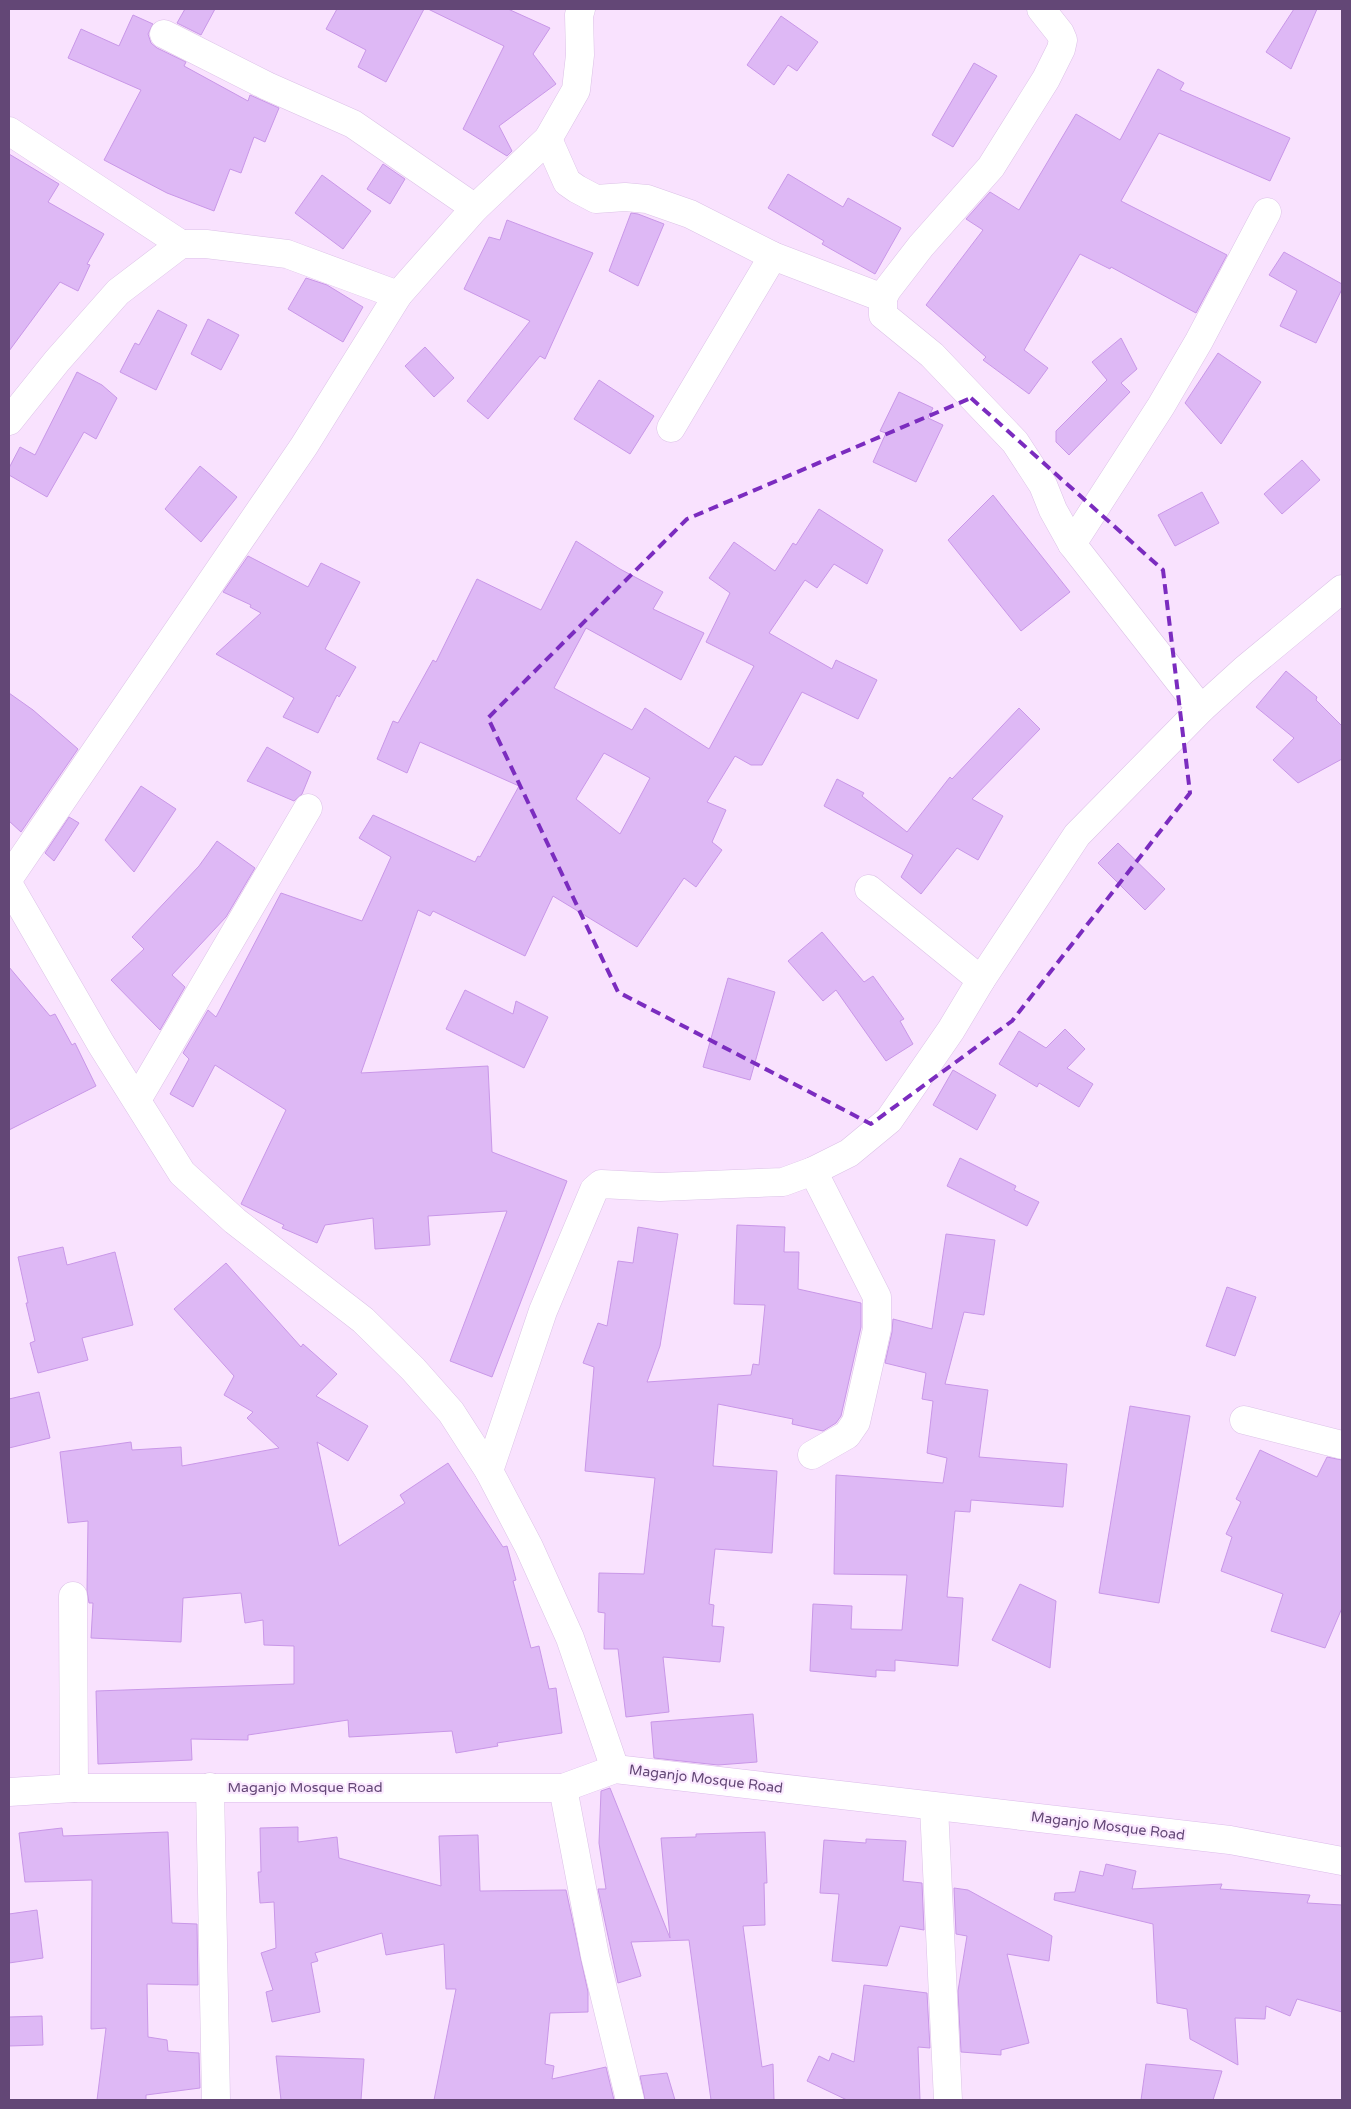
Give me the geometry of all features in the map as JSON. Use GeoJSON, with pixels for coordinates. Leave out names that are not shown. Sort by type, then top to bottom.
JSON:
{"type":"FeatureCollection","features":[{"type":"Feature","properties":{"kind":"street"},"geometry":{"type":"LineString","coordinates":[[9,878],[304,446],[398,294],[474,208],[548,139],[576,90],[580,55],[579,15],[581,9]]}},
{"type":"Feature","properties":{"kind":"street"},"geometry":{"type":"LineString","coordinates":[[1041,9],[1060,32],[1062,40],[1061,49],[1046,79],[991,167],[891,283],[883,298],[883,315],[932,355],[1015,442],[1043,485],[1053,510],[1072,544],[1201,709]]}},
{"type":"Feature","properties":{"kind":"street"},"geometry":{"type":"LineString","coordinates":[[164,34],[267,86],[353,124],[474,208]]}},
{"type":"Feature","properties":{"kind":"street"},"geometry":{"type":"LineString","coordinates":[[9,131],[181,244],[206,244],[287,254],[398,294]]}},
{"type":"Feature","properties":{"kind":"street"},"geometry":{"type":"LineString","coordinates":[[548,139],[567,182],[596,199],[625,197],[647,199],[656,202],[690,214],[773,256],[883,298]]}},
{"type":"Feature","properties":{"kind":"street"},"geometry":{"type":"LineString","coordinates":[[1072,544],[1161,406],[1199,341],[1266,212]]}},
{"type":"Feature","properties":{"kind":"street"},"geometry":{"type":"LineString","coordinates":[[9,421],[57,361],[118,292],[181,244]]}},
{"type":"Feature","properties":{"kind":"street"},"geometry":{"type":"LineString","coordinates":[[671,428],[773,256]]}},
{"type":"Feature","properties":{"kind":"street"},"geometry":{"type":"LineString","coordinates":[[489,1471],[543,1311],[594,1190],[601,1184],[660,1187],[784,1182],[813,1171],[849,1153],[889,1120],[951,1030],[981,980],[1077,835],[1201,709],[1244,670],[1342,589]]}},
{"type":"Feature","properties":{"kind":"street"},"geometry":{"type":"LineString","coordinates":[[137,1100],[308,808]]}},
{"type":"Feature","properties":{"kind":"street"},"geometry":{"type":"LineString","coordinates":[[9,885],[101,1044],[182,1173],[234,1221],[363,1320],[412,1369],[451,1412],[489,1471],[529,1547],[570,1638],[615,1769]]}},
{"type":"Feature","properties":{"kind":"street"},"geometry":{"type":"LineString","coordinates":[[870,889],[981,980]]}},
{"type":"Feature","properties":{"kind":"street"},"geometry":{"type":"LineString","coordinates":[[812,1454],[847,1435],[856,1422],[877,1329],[877,1297],[813,1171]]}},
{"type":"Feature","properties":{"kind":"street"},"geometry":{"type":"LineString","coordinates":[[1244,1420],[1342,1445]]}},
{"type":"Feature","properties":{"kind":"street"},"geometry":{"type":"LineString","coordinates":[[73,1596],[74,1788]]}},
{"type":"Feature","properties":{"kind":"street","name":"Maganjo Mosque Road"},"geometry":{"type":"LineString","coordinates":[[9,1792],[74,1788],[210,1787],[563,1788],[615,1769],[1230,1840],[1342,1861]]}},
{"type":"Feature","properties":{"kind":"street"},"geometry":{"type":"LineString","coordinates":[[210,1787],[216,2100]]}},
{"type":"Feature","properties":{"kind":"street"},"geometry":{"type":"LineString","coordinates":[[563,1788],[595,1956],[630,2100]]}},
{"type":"Feature","properties":{"kind":"street"},"geometry":{"type":"LineString","coordinates":[[934,1806],[948,2100]]}},
{"type":"Feature","properties":{"kind":"highlighted area"},"geometry":{"type":"Polygon","coordinates":[[[971,398],[1163,570],[1190,793],[1012,1021],[871,1124],[618,992],[488,718],[687,519],[971,398]]]}},
{"type":"Feature","properties":{"kind":"building"},"geometry":{"type":"Polygon","coordinates":[[[185,9],[215,9],[201,35],[177,23],[185,9]]]}},
{"type":"Feature","properties":{"kind":"building"},"geometry":{"type":"Polygon","coordinates":[[[337,9],[424,9],[386,82],[358,67],[366,50],[326,29],[337,9]]]}},
{"type":"Feature","properties":{"kind":"building"},"geometry":{"type":"Polygon","coordinates":[[[428,9],[508,9],[550,28],[533,54],[556,84],[499,126],[512,151],[507,156],[463,129],[504,46],[428,9]]]}},
{"type":"Feature","properties":{"kind":"building"},"geometry":{"type":"Polygon","coordinates":[[[1294,9],[1317,9],[1291,69],[1266,52],[1294,9]]]}},
{"type":"Feature","properties":{"kind":"building"},"geometry":{"type":"Polygon","coordinates":[[[133,15],[153,24],[148,34],[151,43],[157,48],[186,62],[184,66],[248,101],[250,95],[279,108],[265,142],[254,137],[241,173],[230,169],[214,211],[167,193],[104,160],[141,90],[68,58],[81,29],[119,46],[133,15]]]}},
{"type":"Feature","properties":{"kind":"building"},"geometry":{"type":"Polygon","coordinates":[[[781,16],[818,42],[797,71],[788,65],[774,85],[747,65],[781,16]]]}},
{"type":"Feature","properties":{"kind":"building"},"geometry":{"type":"Polygon","coordinates":[[[974,63],[997,76],[953,147],[932,135],[974,63]]]}},
{"type":"Feature","properties":{"kind":"building"},"geometry":{"type":"Polygon","coordinates":[[[1158,69],[1184,83],[1180,90],[1290,138],[1270,181],[1159,133],[1121,201],[1227,255],[1196,313],[1111,267],[1110,269],[1080,254],[1024,350],[1048,368],[1029,394],[983,360],[986,357],[926,305],[983,230],[966,219],[990,192],[1019,210],[1076,114],[1120,140],[1158,69]]]}},
{"type":"Feature","properties":{"kind":"building"},"geometry":{"type":"Polygon","coordinates":[[[9,154],[59,184],[48,202],[104,234],[87,264],[90,265],[78,291],[60,282],[9,351],[9,154]]]}},
{"type":"Feature","properties":{"kind":"building"},"geometry":{"type":"Polygon","coordinates":[[[383,164],[405,179],[390,204],[367,189],[383,164]]]}},
{"type":"Feature","properties":{"kind":"building"},"geometry":{"type":"Polygon","coordinates":[[[788,174],[843,207],[848,198],[901,228],[875,274],[822,244],[824,241],[768,208],[788,174]]]}},
{"type":"Feature","properties":{"kind":"building"},"geometry":{"type":"Polygon","coordinates":[[[322,175],[371,211],[343,249],[295,213],[322,175]]]}},
{"type":"Feature","properties":{"kind":"building"},"geometry":{"type":"Polygon","coordinates":[[[631,213],[664,224],[638,286],[609,271],[631,213]]]}},
{"type":"Feature","properties":{"kind":"building"},"geometry":{"type":"Polygon","coordinates":[[[507,220],[593,253],[545,359],[540,356],[488,419],[467,401],[530,321],[464,289],[489,237],[500,240],[507,220]]]}},
{"type":"Feature","properties":{"kind":"building"},"geometry":{"type":"Polygon","coordinates":[[[1284,252],[1342,284],[1342,289],[1316,343],[1280,326],[1297,291],[1269,275],[1284,252]]]}},
{"type":"Feature","properties":{"kind":"building"},"geometry":{"type":"Polygon","coordinates":[[[306,278],[327,285],[363,307],[343,342],[288,309],[306,278]]]}},
{"type":"Feature","properties":{"kind":"building"},"geometry":{"type":"Polygon","coordinates":[[[158,310],[187,325],[156,390],[120,372],[135,343],[139,345],[158,310]]]}},
{"type":"Feature","properties":{"kind":"building"},"geometry":{"type":"Polygon","coordinates":[[[208,319],[239,335],[221,370],[191,354],[208,319]]]}},
{"type":"Feature","properties":{"kind":"building"},"geometry":{"type":"Polygon","coordinates":[[[1121,338],[1137,369],[1121,383],[1130,392],[1069,455],[1056,442],[1056,431],[1107,380],[1092,362],[1121,338]]]}},
{"type":"Feature","properties":{"kind":"building"},"geometry":{"type":"Polygon","coordinates":[[[425,347],[454,378],[434,397],[405,366],[425,347]]]}},
{"type":"Feature","properties":{"kind":"building"},"geometry":{"type":"Polygon","coordinates":[[[1218,353],[1261,382],[1221,444],[1185,403],[1218,353]]]}},
{"type":"Feature","properties":{"kind":"building"},"geometry":{"type":"Polygon","coordinates":[[[77,372],[102,385],[117,398],[96,439],[84,432],[47,497],[9,475],[9,468],[20,447],[35,455],[77,372]]]}},
{"type":"Feature","properties":{"kind":"building"},"geometry":{"type":"Polygon","coordinates":[[[599,380],[654,416],[630,454],[574,419],[599,380]]]}},
{"type":"Feature","properties":{"kind":"building"},"geometry":{"type":"Polygon","coordinates":[[[899,392],[933,408],[928,418],[943,425],[916,482],[873,462],[886,433],[880,431],[899,392]]]}},
{"type":"Feature","properties":{"kind":"building"},"geometry":{"type":"Polygon","coordinates":[[[1302,460],[1320,480],[1282,514],[1264,494],[1302,460]]]}},
{"type":"Feature","properties":{"kind":"building"},"geometry":{"type":"Polygon","coordinates":[[[200,466],[237,497],[201,542],[165,509],[200,466]]]}},
{"type":"Feature","properties":{"kind":"building"},"geometry":{"type":"Polygon","coordinates":[[[1202,492],[1219,523],[1175,546],[1158,515],[1202,492]]]}},
{"type":"Feature","properties":{"kind":"building"},"geometry":{"type":"Polygon","coordinates":[[[993,495],[1070,592],[1021,631],[948,540],[993,495]]]}},
{"type":"Feature","properties":{"kind":"building"},"geometry":{"type":"Polygon","coordinates":[[[819,509],[883,550],[867,584],[834,564],[817,588],[805,580],[769,633],[832,669],[836,660],[877,680],[858,719],[802,692],[762,765],[751,765],[735,756],[707,802],[726,810],[712,842],[722,850],[696,887],[684,878],[637,947],[553,896],[525,956],[433,911],[430,916],[418,910],[361,1073],[488,1066],[492,1152],[567,1181],[492,1377],[450,1361],[507,1211],[428,1216],[430,1245],[375,1249],[373,1218],[325,1225],[317,1243],[282,1228],[284,1225],[241,1204],[286,1110],[215,1065],[193,1107],[170,1094],[189,1059],[183,1053],[208,1010],[216,1017],[281,893],[362,921],[391,857],[359,838],[373,815],[475,862],[478,856],[480,857],[519,786],[420,742],[407,773],[377,759],[393,721],[398,723],[433,660],[436,662],[477,579],[541,610],[576,541],[620,569],[663,592],[653,609],[704,633],[681,680],[586,628],[554,688],[632,730],[645,708],[709,749],[754,666],[706,642],[730,593],[709,578],[734,542],[775,571],[793,543],[796,545],[819,509]],[[604,753],[576,799],[620,834],[650,778],[604,753]]]}},
{"type":"Feature","properties":{"kind":"building"},"geometry":{"type":"Polygon","coordinates":[[[248,556],[308,587],[321,563],[360,582],[325,649],[356,667],[339,697],[337,695],[318,733],[283,717],[294,698],[216,654],[261,613],[250,607],[251,605],[223,592],[248,556]]]}},
{"type":"Feature","properties":{"kind":"building"},"geometry":{"type":"Polygon","coordinates":[[[1286,671],[1317,697],[1316,700],[1342,726],[1342,759],[1298,783],[1273,760],[1294,738],[1256,707],[1286,671]]]}},
{"type":"Feature","properties":{"kind":"building"},"geometry":{"type":"Polygon","coordinates":[[[9,693],[33,710],[78,749],[21,832],[9,821],[9,693]]]}},
{"type":"Feature","properties":{"kind":"building"},"geometry":{"type":"Polygon","coordinates":[[[1019,708],[1040,729],[972,799],[1003,816],[978,860],[957,848],[921,894],[901,877],[913,855],[824,806],[837,779],[864,793],[862,796],[907,832],[950,777],[952,779],[1019,708]]]}},
{"type":"Feature","properties":{"kind":"building"},"geometry":{"type":"Polygon","coordinates":[[[267,747],[311,772],[302,794],[294,801],[247,781],[267,747]]]}},
{"type":"Feature","properties":{"kind":"building"},"geometry":{"type":"Polygon","coordinates":[[[141,786],[176,809],[134,872],[105,840],[141,786]]]}},
{"type":"Feature","properties":{"kind":"building"},"geometry":{"type":"Polygon","coordinates":[[[69,817],[79,823],[54,861],[45,853],[69,817]]]}},
{"type":"Feature","properties":{"kind":"building"},"geometry":{"type":"Polygon","coordinates":[[[217,841],[255,868],[226,917],[172,975],[185,987],[160,1030],[111,980],[144,949],[132,937],[199,866],[217,841]]]}},
{"type":"Feature","properties":{"kind":"building"},"geometry":{"type":"Polygon","coordinates":[[[1118,843],[1165,889],[1145,910],[1098,863],[1118,843]]]}},
{"type":"Feature","properties":{"kind":"building"},"geometry":{"type":"Polygon","coordinates":[[[822,932],[864,982],[873,976],[904,1019],[900,1021],[913,1044],[886,1061],[836,990],[823,1001],[788,961],[822,932]]]}},
{"type":"Feature","properties":{"kind":"building"},"geometry":{"type":"Polygon","coordinates":[[[9,967],[50,1016],[55,1014],[72,1045],[75,1043],[96,1086],[9,1130],[9,967]]]}},
{"type":"Feature","properties":{"kind":"building"},"geometry":{"type":"Polygon","coordinates":[[[728,978],[775,992],[750,1080],[703,1067],[728,978]]]}},
{"type":"Feature","properties":{"kind":"building"},"geometry":{"type":"Polygon","coordinates":[[[465,990],[513,1014],[516,1001],[548,1017],[524,1068],[446,1029],[465,990]]]}},
{"type":"Feature","properties":{"kind":"building"},"geometry":{"type":"Polygon","coordinates":[[[1065,1029],[1085,1049],[1067,1068],[1093,1084],[1079,1107],[1039,1083],[1037,1087],[999,1064],[1019,1031],[1046,1048],[1065,1029]]]}},
{"type":"Feature","properties":{"kind":"building"},"geometry":{"type":"Polygon","coordinates":[[[953,1070],[996,1095],[977,1130],[933,1105],[953,1070]]]}},
{"type":"Feature","properties":{"kind":"building"},"geometry":{"type":"Polygon","coordinates":[[[960,1158],[1016,1186],[1014,1190],[1039,1202],[1027,1226],[947,1186],[960,1158]]]}},
{"type":"Feature","properties":{"kind":"building"},"geometry":{"type":"Polygon","coordinates":[[[737,1225],[785,1227],[784,1252],[799,1252],[798,1289],[861,1303],[861,1327],[841,1416],[836,1423],[823,1431],[792,1424],[793,1419],[718,1404],[713,1466],[777,1471],[772,1553],[715,1549],[709,1604],[714,1605],[712,1626],[724,1627],[720,1662],[663,1657],[669,1712],[626,1717],[618,1649],[604,1649],[605,1613],[598,1612],[599,1573],[644,1574],[655,1478],[585,1471],[594,1367],[583,1363],[598,1323],[607,1326],[618,1261],[633,1263],[638,1227],[678,1234],[660,1346],[647,1382],[751,1375],[753,1364],[759,1365],[765,1305],[734,1304],[737,1225]]]}},
{"type":"Feature","properties":{"kind":"building"},"geometry":{"type":"Polygon","coordinates":[[[946,1234],[995,1240],[984,1315],[964,1312],[945,1384],[988,1390],[979,1457],[1067,1464],[1063,1507],[971,1500],[970,1512],[955,1511],[947,1597],[963,1598],[958,1666],[895,1660],[895,1671],[876,1670],[876,1677],[810,1671],[813,1604],[852,1606],[851,1629],[902,1630],[907,1575],[834,1574],[836,1475],[943,1483],[947,1458],[927,1453],[933,1401],[922,1399],[926,1373],[885,1363],[893,1319],[932,1329],[946,1234]]]}},
{"type":"Feature","properties":{"kind":"building"},"geometry":{"type":"Polygon","coordinates":[[[63,1247],[67,1265],[115,1252],[133,1325],[82,1338],[88,1360],[38,1373],[30,1343],[35,1341],[18,1257],[63,1247]]]}},
{"type":"Feature","properties":{"kind":"building"},"geometry":{"type":"Polygon","coordinates":[[[226,1263],[301,1347],[303,1344],[337,1374],[316,1396],[368,1426],[348,1461],[317,1442],[339,1546],[405,1503],[400,1495],[448,1463],[503,1547],[507,1546],[516,1580],[513,1581],[531,1648],[539,1646],[549,1689],[556,1688],[562,1733],[497,1743],[498,1746],[456,1753],[452,1731],[349,1737],[348,1720],[248,1735],[248,1740],[191,1739],[192,1760],[98,1764],[96,1691],[294,1684],[294,1646],[264,1645],[263,1620],[245,1623],[241,1593],[183,1598],[181,1642],[91,1638],[93,1603],[89,1603],[87,1591],[88,1521],[68,1523],[60,1452],[131,1442],[132,1450],[181,1447],[182,1466],[279,1448],[247,1418],[253,1412],[224,1395],[234,1376],[174,1309],[226,1263]]]}},
{"type":"Feature","properties":{"kind":"building"},"geometry":{"type":"Polygon","coordinates":[[[1227,1287],[1256,1297],[1235,1356],[1206,1346],[1227,1287]]]}},
{"type":"Feature","properties":{"kind":"building"},"geometry":{"type":"Polygon","coordinates":[[[39,1392],[50,1438],[9,1448],[9,1399],[39,1392]]]}},
{"type":"Feature","properties":{"kind":"building"},"geometry":{"type":"Polygon","coordinates":[[[1130,1406],[1190,1416],[1159,1603],[1099,1593],[1130,1406]]]}},
{"type":"Feature","properties":{"kind":"building"},"geometry":{"type":"Polygon","coordinates":[[[1260,1450],[1317,1477],[1327,1457],[1342,1460],[1342,1608],[1325,1648],[1271,1631],[1283,1594],[1221,1571],[1232,1537],[1226,1534],[1241,1502],[1236,1499],[1260,1450]]]}},
{"type":"Feature","properties":{"kind":"building"},"geometry":{"type":"Polygon","coordinates":[[[1020,1584],[1056,1601],[1050,1668],[992,1640],[1020,1584]]]}},
{"type":"Feature","properties":{"kind":"building"},"geometry":{"type":"Polygon","coordinates":[[[753,1714],[757,1762],[718,1765],[654,1758],[651,1722],[753,1714]]]}},
{"type":"Feature","properties":{"kind":"building"},"geometry":{"type":"Polygon","coordinates":[[[610,1788],[670,1938],[661,1838],[696,1837],[696,1834],[765,1832],[767,1883],[764,1883],[765,1925],[743,1926],[762,2067],[773,2064],[774,2100],[711,2100],[689,1940],[631,1942],[641,1976],[618,1983],[598,1889],[606,1889],[599,1843],[601,1791],[610,1788]]]}},
{"type":"Feature","properties":{"kind":"building"},"geometry":{"type":"Polygon","coordinates":[[[298,1827],[298,1842],[337,1837],[339,1858],[441,1886],[439,1836],[478,1835],[480,1891],[566,1890],[588,1992],[588,2012],[550,2013],[545,2064],[554,2066],[552,2079],[606,2067],[614,2100],[434,2100],[456,1989],[446,1989],[444,1944],[386,1955],[382,1933],[315,1953],[318,1961],[311,1963],[320,2012],[272,2022],[266,1992],[273,1990],[261,1953],[276,1948],[274,1902],[260,1903],[258,1872],[261,1872],[260,1828],[298,1827]]]}},
{"type":"Feature","properties":{"kind":"building"},"geometry":{"type":"Polygon","coordinates":[[[62,1828],[63,1836],[168,1832],[172,1923],[197,1924],[198,1985],[147,1984],[148,2037],[167,2040],[168,2051],[199,2053],[200,2088],[146,2095],[146,2100],[97,2100],[106,2028],[91,2029],[92,1880],[25,1882],[19,1833],[62,1828]]]}},
{"type":"Feature","properties":{"kind":"building"},"geometry":{"type":"Polygon","coordinates":[[[866,1839],[906,1841],[903,1881],[922,1883],[924,1930],[900,1926],[887,1966],[832,1961],[839,1894],[820,1893],[824,1840],[866,1843],[866,1839]]]}},
{"type":"Feature","properties":{"kind":"building"},"geometry":{"type":"Polygon","coordinates":[[[1106,1864],[1136,1871],[1132,1889],[1222,1884],[1220,1889],[1310,1895],[1307,1903],[1342,1905],[1342,2012],[1297,1999],[1290,2016],[1266,2006],[1265,2019],[1235,2018],[1238,2065],[1190,2039],[1187,2009],[1157,2003],[1153,1924],[1054,1900],[1055,1893],[1075,1892],[1080,1871],[1103,1876],[1106,1864]]]}},
{"type":"Feature","properties":{"kind":"building"},"geometry":{"type":"Polygon","coordinates":[[[954,1888],[968,1890],[1052,1936],[1049,1961],[1007,1954],[1029,2043],[1001,2050],[1001,2055],[961,2052],[958,1991],[967,1936],[956,1934],[954,1888]]]}},
{"type":"Feature","properties":{"kind":"building"},"geometry":{"type":"Polygon","coordinates":[[[37,1910],[43,1958],[9,1963],[9,1914],[37,1910]]]}},
{"type":"Feature","properties":{"kind":"building"},"geometry":{"type":"Polygon","coordinates":[[[864,1985],[927,1993],[930,2048],[918,2047],[920,2100],[847,2100],[807,2081],[819,2056],[829,2061],[832,2053],[854,2062],[864,1985]]]}},
{"type":"Feature","properties":{"kind":"building"},"geometry":{"type":"Polygon","coordinates":[[[42,2016],[43,2045],[9,2046],[9,2017],[42,2016]]]}},
{"type":"Feature","properties":{"kind":"building"},"geometry":{"type":"Polygon","coordinates":[[[276,2056],[364,2059],[361,2100],[281,2100],[276,2056]]]}},
{"type":"Feature","properties":{"kind":"building"},"geometry":{"type":"Polygon","coordinates":[[[1146,2064],[1222,2071],[1213,2100],[1141,2100],[1146,2064]]]}},
{"type":"Feature","properties":{"kind":"building"},"geometry":{"type":"Polygon","coordinates":[[[667,2073],[675,2100],[645,2100],[640,2076],[667,2073]]]}}]}
